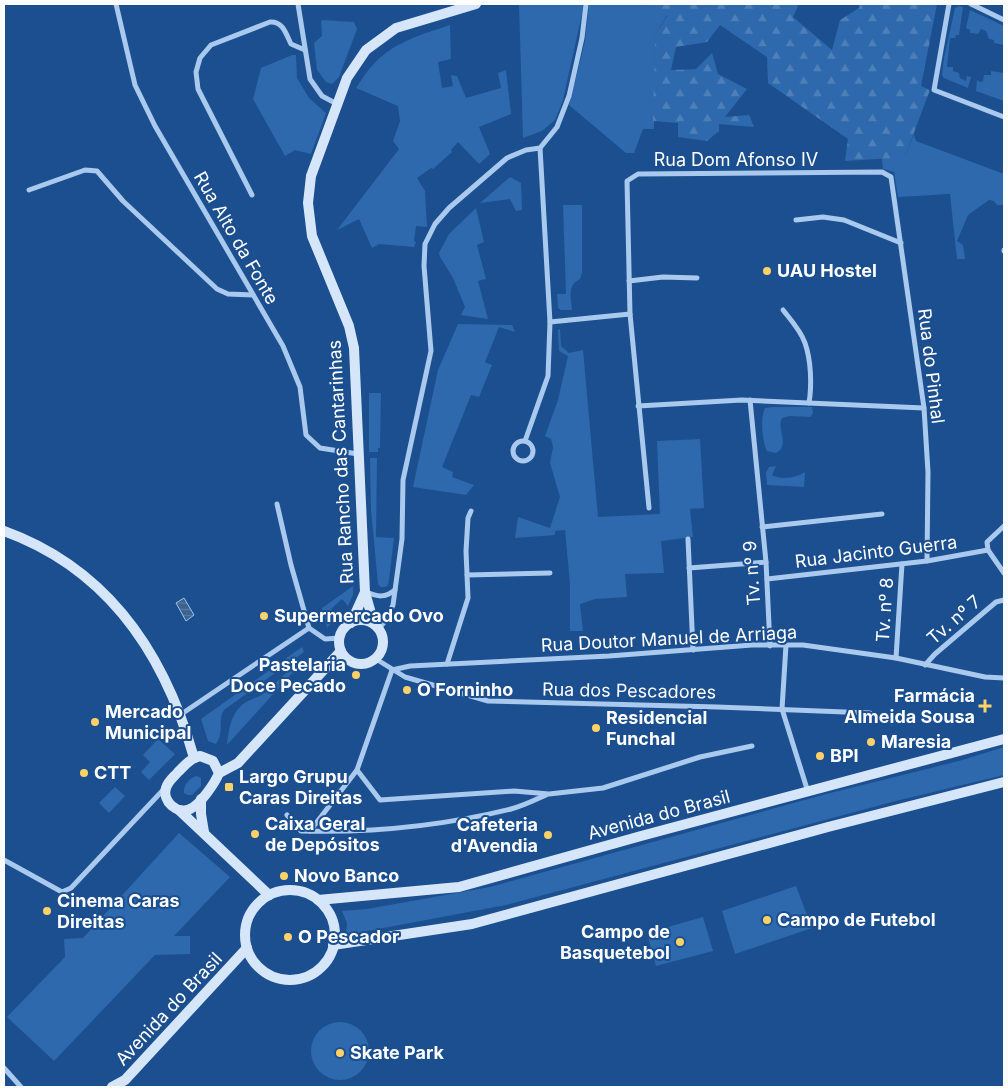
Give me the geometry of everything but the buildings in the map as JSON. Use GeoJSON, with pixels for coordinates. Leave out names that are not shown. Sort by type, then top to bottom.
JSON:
{"type":"FeatureCollection","features":[{"type":"Feature","properties":{"kind":"main road","name":"Rua Rancho das Cantarinhas"},"geometry":{"type":"LineString","coordinates":[[376,626],[365,592],[354,348],[349,326],[312,236],[308,204],[311,176],[347,78],[366,50],[396,28],[476,4]]}},
{"type":"Feature","properties":{"kind":"main road"},"geometry":{"type":"LineString","coordinates":[[4,531],[43,548],[71,565],[110,599],[132,624],[152,654],[174,699],[194,758]]}},
{"type":"Feature","properties":{"kind":"main road","name":"Rua Rancho das Cantarinhas"},"geometry":{"type":"LineString","coordinates":[[351,623],[365,592]]}},
{"type":"Feature","properties":{"kind":"main road"},"geometry":{"type":"LineString","coordinates":[[363,620],[376,626],[383,641],[380,654],[370,662],[357,664],[350,661],[341,651],[340,638],[346,627],[351,623],[363,620]]}},
{"type":"Feature","properties":{"kind":"main road"},"geometry":{"type":"LineString","coordinates":[[178,810],[184,811],[192,808],[220,773],[238,763],[341,651]]}},
{"type":"Feature","properties":{"kind":"main road","name":"Avenida do Brasil"},"geometry":{"type":"LineString","coordinates":[[318,900],[459,887],[641,836],[1004,739]]}},
{"type":"Feature","properties":{"kind":"main road"},"geometry":{"type":"LineString","coordinates":[[220,773],[213,761],[200,756],[194,758],[169,782],[166,788],[169,804],[204,832],[269,895]]}},
{"type":"Feature","properties":{"kind":"main road"},"geometry":{"type":"LineString","coordinates":[[333,945],[472,924],[828,827],[1004,782]]}},
{"type":"Feature","properties":{"kind":"main road"},"geometry":{"type":"LineString","coordinates":[[201,799],[204,832]]}},
{"type":"Feature","properties":{"kind":"main road"},"geometry":{"type":"LineString","coordinates":[[294,890],[303,892],[318,900],[330,915],[333,925],[333,945],[331,953],[322,966],[309,975],[294,980],[278,978],[264,972],[253,960],[247,948],[245,938],[247,920],[256,906],[269,895],[294,890]]}},
{"type":"Feature","properties":{"kind":"main road","name":"Avenida do Brasil"},"geometry":{"type":"LineString","coordinates":[[112,1087],[126,1080],[247,948]]}},
{"type":"Feature","properties":{"kind":"street","name":"Rua Alto da Fonte"},"geometry":{"type":"LineString","coordinates":[[116,4],[135,85],[155,126],[283,346],[300,387],[306,435],[320,448],[358,454]]}},
{"type":"Feature","properties":{"kind":"street"},"geometry":{"type":"LineString","coordinates":[[298,4],[310,79],[322,96],[338,104]]}},
{"type":"Feature","properties":{"kind":"street"},"geometry":{"type":"LineString","coordinates":[[525,441],[548,376],[550,322],[540,148],[557,127],[569,96],[582,38],[586,4]]}},
{"type":"Feature","properties":{"kind":"street"},"geometry":{"type":"LineString","coordinates":[[949,4],[934,90],[1004,118]]}},
{"type":"Feature","properties":{"kind":"street"},"geometry":{"type":"LineString","coordinates":[[971,4],[1004,20]]}},
{"type":"Feature","properties":{"kind":"street"},"geometry":{"type":"LineString","coordinates":[[252,195],[198,89],[196,72],[200,58],[211,45],[275,21],[282,26],[291,44],[305,50]]}},
{"type":"Feature","properties":{"kind":"street"},"geometry":{"type":"LineString","coordinates":[[376,626],[390,613],[395,590],[402,539],[404,480],[431,351],[424,266],[425,244],[435,224],[449,208],[507,158],[526,150],[540,148]]}},
{"type":"Feature","properties":{"kind":"street"},"geometry":{"type":"LineString","coordinates":[[29,190],[85,170],[98,171],[119,197],[217,289],[228,294],[253,295]]}},
{"type":"Feature","properties":{"kind":"street","name":"Rua Dom Afonso IV"},"geometry":{"type":"LineString","coordinates":[[649,508],[630,314],[627,181],[638,174],[882,172],[891,177]]}},
{"type":"Feature","properties":{"kind":"street","name":"Rua do Pinhal"},"geometry":{"type":"LineString","coordinates":[[891,177],[924,408],[928,472],[927,561]]}},
{"type":"Feature","properties":{"kind":"street"},"geometry":{"type":"LineString","coordinates":[[796,220],[823,217],[844,220],[901,244]]}},
{"type":"Feature","properties":{"kind":"street"},"geometry":{"type":"LineString","coordinates":[[629,281],[663,277],[697,278]]}},
{"type":"Feature","properties":{"kind":"street"},"geometry":{"type":"LineString","coordinates":[[783,310],[796,326],[805,344],[812,389],[809,403]]}},
{"type":"Feature","properties":{"kind":"street"},"geometry":{"type":"LineString","coordinates":[[550,322],[630,314]]}},
{"type":"Feature","properties":{"kind":"street"},"geometry":{"type":"LineString","coordinates":[[638,406],[750,400],[924,408]]}},
{"type":"Feature","properties":{"kind":"street","name":"Tv. nº 9"},"geometry":{"type":"LineString","coordinates":[[750,400],[766,562],[770,646]]}},
{"type":"Feature","properties":{"kind":"street"},"geometry":{"type":"LineString","coordinates":[[525,441],[532,446],[534,453],[529,460],[522,462],[515,457],[513,450],[518,443],[525,441]]}},
{"type":"Feature","properties":{"kind":"street"},"geometry":{"type":"LineString","coordinates":[[277,504],[291,565],[309,628],[326,638],[340,638]]}},
{"type":"Feature","properties":{"kind":"street"},"geometry":{"type":"LineString","coordinates":[[447,664],[468,598],[466,551],[468,518],[471,511]]}},
{"type":"Feature","properties":{"kind":"street"},"geometry":{"type":"LineString","coordinates":[[762,527],[882,514]]}},
{"type":"Feature","properties":{"kind":"street"},"geometry":{"type":"LineString","coordinates":[[1004,526],[987,542],[988,550],[1004,574]]}},
{"type":"Feature","properties":{"kind":"street"},"geometry":{"type":"LineString","coordinates":[[688,539],[693,650]]}},
{"type":"Feature","properties":{"kind":"street","name":"Rua Jacinto Guerra"},"geometry":{"type":"LineString","coordinates":[[767,579],[927,561],[988,550]]}},
{"type":"Feature","properties":{"kind":"street"},"geometry":{"type":"LineString","coordinates":[[689,568],[766,562]]}},
{"type":"Feature","properties":{"kind":"street","name":"Tv. nº 8"},"geometry":{"type":"LineString","coordinates":[[896,658],[902,564]]}},
{"type":"Feature","properties":{"kind":"street"},"geometry":{"type":"LineString","coordinates":[[468,575],[550,573]]}},
{"type":"Feature","properties":{"kind":"street"},"geometry":{"type":"LineString","coordinates":[[365,592],[382,597],[389,595],[395,590]]}},
{"type":"Feature","properties":{"kind":"street","name":"Tv. nº 7"},"geometry":{"type":"LineString","coordinates":[[925,665],[935,654],[996,602],[1004,600]]}},
{"type":"Feature","properties":{"kind":"street"},"geometry":{"type":"LineString","coordinates":[[180,714],[309,628]]}},
{"type":"Feature","properties":{"kind":"street"},"geometry":{"type":"LineString","coordinates":[[786,645],[782,709],[808,792]]}},
{"type":"Feature","properties":{"kind":"street","name":"Rua Doutor Manuel de Arriaga"},"geometry":{"type":"LineString","coordinates":[[392,670],[410,666],[752,646],[803,645],[896,658],[985,677],[1004,678]]}},
{"type":"Feature","properties":{"kind":"street","name":"Rua dos Pescadores"},"geometry":{"type":"LineString","coordinates":[[376,659],[405,677],[488,701],[870,713]]}},
{"type":"Feature","properties":{"kind":"street"},"geometry":{"type":"LineString","coordinates":[[310,831],[357,770],[392,670]]}},
{"type":"Feature","properties":{"kind":"street"},"geometry":{"type":"LineString","coordinates":[[357,770],[380,800],[514,791],[549,794],[603,788],[700,757],[752,746]]}},
{"type":"Feature","properties":{"kind":"street"},"geometry":{"type":"LineString","coordinates":[[4,860],[62,892],[71,888],[166,788]]}},
{"type":"Feature","properties":{"kind":"street"},"geometry":{"type":"LineString","coordinates":[[287,815],[301,830],[310,831],[431,826],[512,809],[549,794]]}},
{"type":"Feature","properties":{"kind":"street"},"geometry":{"type":"LineString","coordinates":[[4,1068],[21,1087]]}},
{"type":"Feature","properties":{"kind":"green space"},"geometry":{"type":"Polygon","coordinates":[[[519,4],[583,4],[563,100],[555,120],[542,131],[523,138],[519,4]]]}},
{"type":"Feature","properties":{"kind":"green space"},"geometry":{"type":"Polygon","coordinates":[[[589,4],[642,4],[667,15],[655,35],[654,129],[643,129],[634,153],[626,153],[569,105],[585,41],[589,4]]]}},
{"type":"Feature","properties":{"kind":"green space"},"geometry":{"type":"Polygon","coordinates":[[[642,4],[796,4],[798,6],[793,17],[832,50],[840,20],[859,8],[860,4],[937,4],[921,86],[930,90],[906,154],[893,158],[845,161],[848,139],[768,83],[767,57],[720,25],[707,42],[676,47],[671,70],[696,69],[712,53],[718,74],[747,89],[725,117],[749,115],[754,127],[719,124],[719,131],[707,141],[678,137],[678,123],[653,121],[655,35],[667,16],[642,4]]]}},
{"type":"Feature","properties":{"kind":"green space"},"geometry":{"type":"Polygon","coordinates":[[[963,7],[959,35],[956,35],[955,38],[950,38],[947,67],[953,67],[953,71],[959,73],[960,78],[966,81],[967,76],[971,77],[968,88],[944,78],[942,75],[955,8],[963,7]]]}},
{"type":"Feature","properties":{"kind":"green space"},"geometry":{"type":"Polygon","coordinates":[[[970,10],[1004,26],[1004,45],[994,43],[994,40],[989,39],[986,31],[981,29],[978,34],[970,33],[970,30],[966,28],[970,10]]]}},
{"type":"Feature","properties":{"kind":"green space"},"geometry":{"type":"Polygon","coordinates":[[[321,21],[354,22],[357,29],[339,77],[332,84],[326,82],[317,70],[314,43],[322,36],[321,21]]]}},
{"type":"Feature","properties":{"kind":"green space"},"geometry":{"type":"Polygon","coordinates":[[[450,25],[451,59],[438,62],[442,88],[453,86],[451,75],[457,76],[466,98],[501,88],[498,73],[506,70],[511,114],[479,127],[490,154],[479,164],[458,142],[451,150],[452,152],[433,169],[431,168],[417,178],[425,191],[427,227],[416,226],[414,241],[416,242],[414,247],[379,244],[372,248],[359,219],[337,230],[399,149],[393,141],[400,121],[398,106],[356,88],[370,68],[388,51],[408,40],[450,25]]]}},
{"type":"Feature","properties":{"kind":"green space"},"geometry":{"type":"Polygon","coordinates":[[[296,55],[297,78],[309,98],[326,113],[311,154],[295,150],[285,156],[253,99],[261,68],[296,55]]]}},
{"type":"Feature","properties":{"kind":"green space"},"geometry":{"type":"Polygon","coordinates":[[[991,71],[1004,73],[1004,101],[976,91],[977,80],[983,81],[984,75],[991,75],[991,71]]]}},
{"type":"Feature","properties":{"kind":"green space"},"geometry":{"type":"Polygon","coordinates":[[[914,134],[916,141],[1004,174],[1004,205],[997,205],[994,201],[989,200],[968,215],[957,241],[963,245],[965,259],[957,259],[950,194],[898,197],[894,172],[883,169],[882,159],[906,154],[914,134]]]}},
{"type":"Feature","properties":{"kind":"green space"},"geometry":{"type":"Polygon","coordinates":[[[510,177],[521,183],[522,210],[516,211],[510,199],[480,203],[510,177]]]}},
{"type":"Feature","properties":{"kind":"green space"},"geometry":{"type":"Polygon","coordinates":[[[563,205],[582,205],[582,273],[580,279],[571,288],[572,310],[561,310],[558,308],[557,294],[566,294],[563,205]]]}},
{"type":"Feature","properties":{"kind":"green space"},"geometry":{"type":"Polygon","coordinates":[[[476,208],[484,242],[477,245],[486,279],[478,281],[488,319],[461,315],[465,307],[453,278],[439,253],[449,234],[476,208]]]}},
{"type":"Feature","properties":{"kind":"green space"},"geometry":{"type":"Polygon","coordinates":[[[458,324],[512,325],[515,332],[499,327],[485,362],[492,365],[479,397],[471,395],[442,467],[453,472],[452,477],[474,485],[466,495],[413,487],[438,370],[458,324]]]}},
{"type":"Feature","properties":{"kind":"green space"},"geometry":{"type":"Polygon","coordinates":[[[560,329],[561,346],[569,353],[583,350],[598,517],[660,514],[657,441],[700,439],[704,508],[690,509],[693,537],[661,541],[664,573],[625,574],[627,597],[595,599],[580,604],[583,631],[570,631],[570,584],[565,530],[555,531],[555,535],[515,538],[518,517],[550,528],[560,497],[550,463],[553,447],[551,439],[545,436],[558,400],[568,356],[559,351],[558,330],[560,329]]]}},
{"type":"Feature","properties":{"kind":"green space"},"geometry":{"type":"Polygon","coordinates":[[[369,393],[381,393],[380,448],[378,448],[378,452],[369,452],[369,393]]]}},
{"type":"Feature","properties":{"kind":"green space"},"geometry":{"type":"Polygon","coordinates":[[[812,407],[813,413],[811,417],[790,416],[782,418],[783,441],[776,453],[767,451],[762,429],[762,418],[765,408],[812,407]]]}},
{"type":"Feature","properties":{"kind":"green space"},"geometry":{"type":"Polygon","coordinates":[[[370,458],[377,458],[376,537],[394,538],[389,580],[388,585],[385,587],[381,587],[378,584],[371,510],[370,458]]]}},
{"type":"Feature","properties":{"kind":"green space"},"geometry":{"type":"Polygon","coordinates":[[[776,466],[772,475],[784,478],[793,477],[805,472],[804,487],[767,485],[766,473],[769,467],[776,466]]]}},
{"type":"Feature","properties":{"kind":"green space"},"geometry":{"type":"Polygon","coordinates":[[[353,586],[353,595],[348,606],[342,599],[332,608],[331,614],[335,618],[327,628],[322,608],[353,586]]]}},
{"type":"Feature","properties":{"kind":"green space"},"geometry":{"type":"Polygon","coordinates":[[[302,647],[304,652],[224,710],[221,718],[219,739],[216,744],[208,741],[201,719],[302,647]]]}},
{"type":"Feature","properties":{"kind":"green space"},"geometry":{"type":"Polygon","coordinates":[[[301,660],[304,660],[227,745],[230,726],[238,709],[248,701],[266,692],[301,660]]]}},
{"type":"Feature","properties":{"kind":"green space"},"geometry":{"type":"Polygon","coordinates":[[[158,739],[175,754],[149,780],[141,772],[150,762],[143,755],[158,739]]]}},
{"type":"Feature","properties":{"kind":"green space"},"geometry":{"type":"Polygon","coordinates":[[[1004,747],[1004,775],[896,801],[506,905],[346,935],[347,923],[342,911],[367,909],[490,887],[830,793],[959,761],[1004,747]]]}},
{"type":"Feature","properties":{"kind":"green space"},"geometry":{"type":"Polygon","coordinates":[[[197,776],[201,778],[201,786],[192,795],[184,793],[188,782],[197,776]]]}},
{"type":"Feature","properties":{"kind":"green space"},"geometry":{"type":"Polygon","coordinates":[[[115,787],[125,796],[109,813],[99,803],[115,787]]]}},
{"type":"Feature","properties":{"kind":"green space"},"geometry":{"type":"Polygon","coordinates":[[[179,833],[230,877],[174,936],[190,936],[190,954],[155,955],[54,1061],[7,1017],[65,957],[64,939],[83,938],[179,833]]]}},
{"type":"Feature","properties":{"kind":"green space","name":"Campo de Futebol"},"geometry":{"type":"Polygon","coordinates":[[[796,886],[812,928],[735,954],[722,911],[796,886]]]}},
{"type":"Feature","properties":{"kind":"green space","name":"Campo de Basquetebol"},"geometry":{"type":"Polygon","coordinates":[[[703,917],[713,951],[656,966],[647,933],[703,917]]]}},
{"type":"Feature","properties":{"kind":"green space","name":"Skate Park"},"geometry":{"type":"Polygon","coordinates":[[[334,1022],[346,1022],[361,1030],[369,1045],[369,1057],[361,1072],[346,1080],[334,1080],[319,1072],[311,1057],[311,1045],[319,1030],[334,1022]]]}},
{"type":"Feature","properties":{"kind":"shaded area"},"geometry":{"type":"Polygon","coordinates":[[[184,598],[194,615],[186,621],[176,603],[184,598]]]}},
{"type":"Feature","properties":{"kind":"place","name":"UAU Hostel"},"geometry":{"type":"Point","coordinates":[767,271]}},
{"type":"Feature","properties":{"kind":"place","name":"Supermercado Ovo"},"geometry":{"type":"Point","coordinates":[264,616]}},
{"type":"Feature","properties":{"kind":"place","name":"Pastelaria Doce Pecado"},"geometry":{"type":"Point","coordinates":[356,675]}},
{"type":"Feature","properties":{"kind":"place","name":"O Forninho"},"geometry":{"type":"Point","coordinates":[407,690]}},
{"type":"Feature","properties":{"kind":"place","name":"Farmácia Almeida Sousa"},"geometry":{"type":"Point","coordinates":[985,706]}},
{"type":"Feature","properties":{"kind":"place","name":"Mercado Municipal"},"geometry":{"type":"Point","coordinates":[95,722]}},
{"type":"Feature","properties":{"kind":"place","name":"Residencial Funchal"},"geometry":{"type":"Point","coordinates":[596,728]}},
{"type":"Feature","properties":{"kind":"place","name":"Maresia"},"geometry":{"type":"Point","coordinates":[871,742]}},
{"type":"Feature","properties":{"kind":"place","name":"BPI"},"geometry":{"type":"Point","coordinates":[820,756]}},
{"type":"Feature","properties":{"kind":"place","name":"CTT"},"geometry":{"type":"Point","coordinates":[84,773]}},
{"type":"Feature","properties":{"kind":"place","name":"Largo Grupu Caras Direitas"},"geometry":{"type":"Point","coordinates":[229,787]}},
{"type":"Feature","properties":{"kind":"place","name":"Caixa Geral de Depósitos"},"geometry":{"type":"Point","coordinates":[255,834]}},
{"type":"Feature","properties":{"kind":"place","name":"Cafeteria d'Avendia"},"geometry":{"type":"Point","coordinates":[548,835]}},
{"type":"Feature","properties":{"kind":"place","name":"Novo Banco"},"geometry":{"type":"Point","coordinates":[284,876]}},
{"type":"Feature","properties":{"kind":"place","name":"Cinema Caras Direitas"},"geometry":{"type":"Point","coordinates":[47,911]}},
{"type":"Feature","properties":{"kind":"place","name":"Campo de Futebol"},"geometry":{"type":"Point","coordinates":[767,920]}},
{"type":"Feature","properties":{"kind":"place","name":"O Pescador"},"geometry":{"type":"Point","coordinates":[288,937]}},
{"type":"Feature","properties":{"kind":"place","name":"Campo de Basquetebol"},"geometry":{"type":"Point","coordinates":[680,942]}},
{"type":"Feature","properties":{"kind":"place","name":"Skate Park"},"geometry":{"type":"Point","coordinates":[340,1053]}}]}
